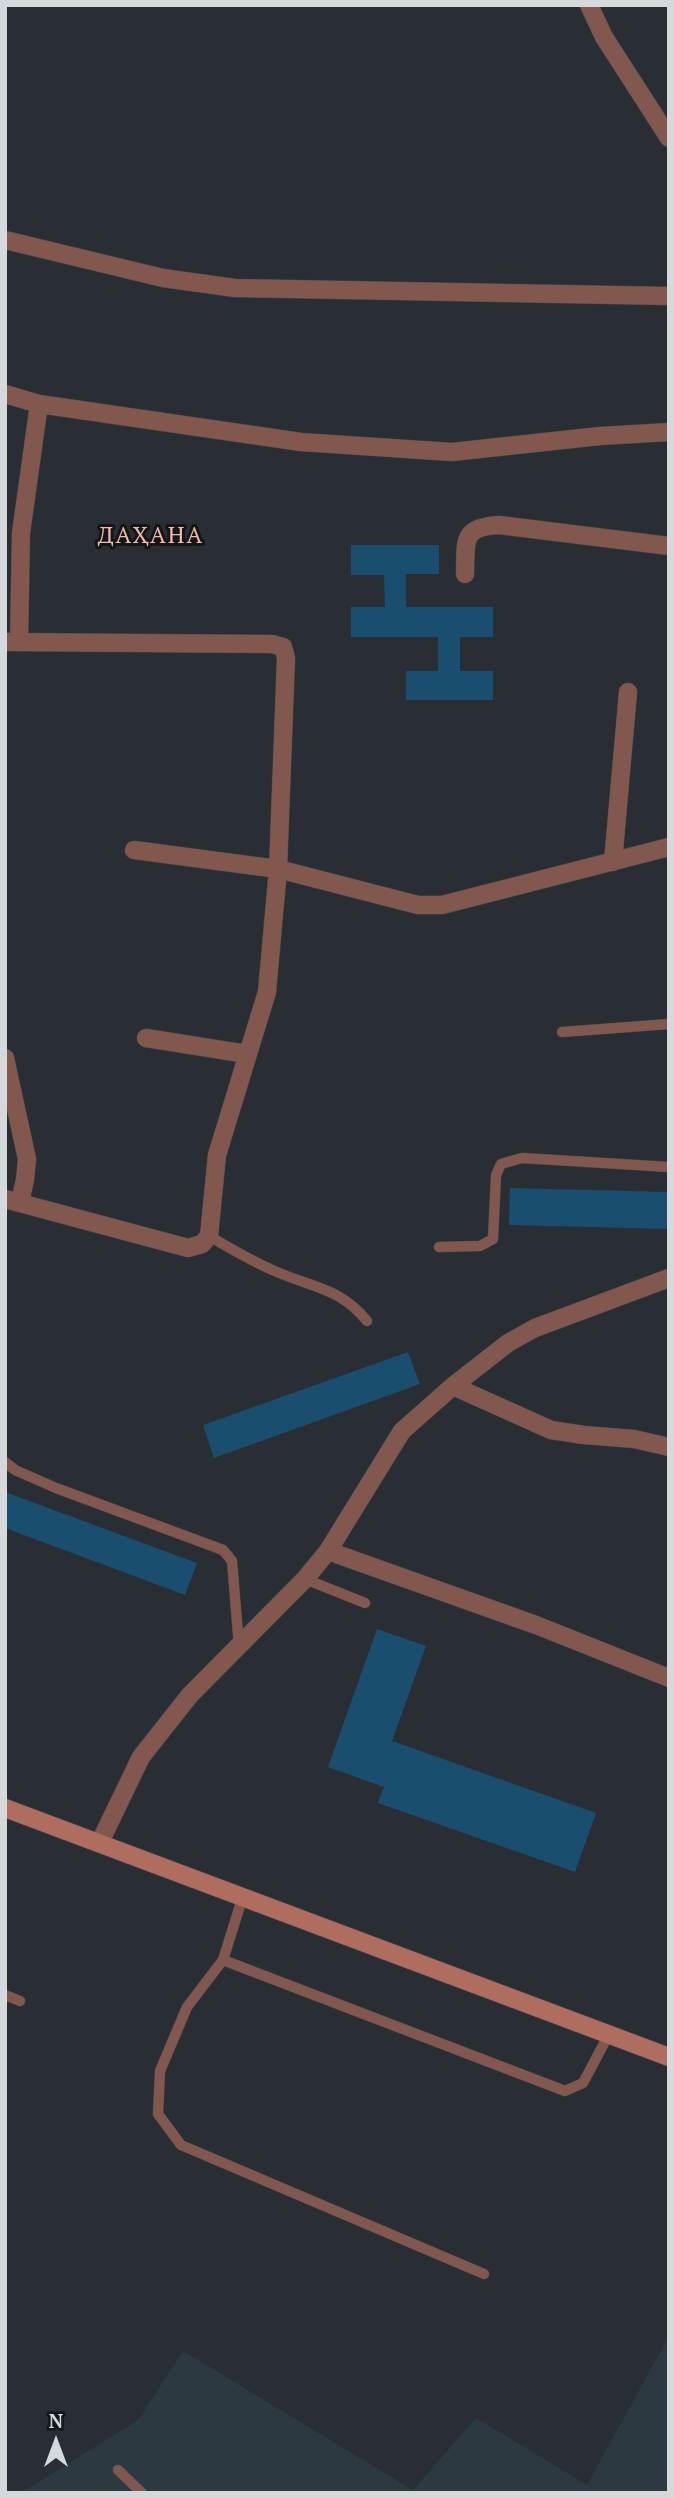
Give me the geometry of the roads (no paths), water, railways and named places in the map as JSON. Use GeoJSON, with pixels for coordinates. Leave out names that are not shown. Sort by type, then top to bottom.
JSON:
{"type":"FeatureCollection","features":[{"type":"Feature","properties":{"kind":"main road"},"geometry":{"type":"LineString","coordinates":[[5,1808],[669,2057]]}},
{"type":"Feature","properties":{"kind":"street"},"geometry":{"type":"LineString","coordinates":[[589,5],[604,37],[669,138]]}},
{"type":"Feature","properties":{"kind":"street"},"geometry":{"type":"LineString","coordinates":[[5,240],[163,278],[234,288],[669,296]]}},
{"type":"Feature","properties":{"kind":"street"},"geometry":{"type":"LineString","coordinates":[[5,394],[39,404],[301,442],[452,453],[600,436],[669,432]]}},
{"type":"Feature","properties":{"kind":"street"},"geometry":{"type":"LineString","coordinates":[[5,1058],[27,1159],[25,1180],[13,1201],[188,1248],[202,1244],[209,1236],[216,1155],[267,992],[278,869],[286,658],[284,647],[272,644],[12,642],[21,533],[39,404]]}},
{"type":"Feature","properties":{"kind":"street"},"geometry":{"type":"LineString","coordinates":[[465,573],[466,541],[470,532],[480,526],[499,525],[669,546]]}},
{"type":"Feature","properties":{"kind":"street"},"geometry":{"type":"LineString","coordinates":[[613,862],[628,692]]}},
{"type":"Feature","properties":{"kind":"street"},"geometry":{"type":"LineString","coordinates":[[134,850],[278,869],[418,905],[442,905],[669,847]]}},
{"type":"Feature","properties":{"kind":"street"},"geometry":{"type":"LineString","coordinates":[[146,1038],[247,1054]]}},
{"type":"Feature","properties":{"kind":"street"},"geometry":{"type":"LineString","coordinates":[[100,1842],[141,1757],[190,1695],[305,1579],[328,1551],[402,1431],[508,1343],[535,1328],[669,1278]]}},
{"type":"Feature","properties":{"kind":"street"},"geometry":{"type":"LineString","coordinates":[[453,1386],[551,1430],[635,1439],[669,1447]]}},
{"type":"Feature","properties":{"kind":"street"},"geometry":{"type":"LineString","coordinates":[[328,1551],[536,1625],[669,1678]]}},
{"type":"Feature","properties":{"kind":"lane"},"geometry":{"type":"LineString","coordinates":[[562,1032],[669,1024]]}},
{"type":"Feature","properties":{"kind":"lane"},"geometry":{"type":"LineString","coordinates":[[439,1247],[480,1246],[493,1239],[496,1175],[501,1164],[522,1158],[669,1167]]}},
{"type":"Feature","properties":{"kind":"lane"},"geometry":{"type":"LineString","coordinates":[[209,1236],[253,1262],[339,1295],[355,1306],[367,1321]]}},
{"type":"Feature","properties":{"kind":"lane"},"geometry":{"type":"LineString","coordinates":[[5,1462],[15,1470],[57,1488],[223,1550],[232,1561],[239,1646]]}},
{"type":"Feature","properties":{"kind":"lane"},"geometry":{"type":"LineString","coordinates":[[305,1579],[365,1603]]}},
{"type":"Feature","properties":{"kind":"lane"},"geometry":{"type":"LineString","coordinates":[[243,1896],[223,1960],[187,2007],[160,2071],[158,2113],[181,2145],[484,2274]]}},
{"type":"Feature","properties":{"kind":"lane"},"geometry":{"type":"LineString","coordinates":[[223,1960],[565,2091],[583,2083],[609,2034]]}},
{"type":"Feature","properties":{"kind":"lane"},"geometry":{"type":"LineString","coordinates":[[5,1995],[20,2001]]}},
{"type":"Feature","properties":{"kind":"lane"},"geometry":{"type":"LineString","coordinates":[[118,2470],[142,2493]]}},
{"type":"Feature","properties":{"kind":"district","name":"ДАҲАНА"},"geometry":{"type":"Point","coordinates":[151,536]}}]}
